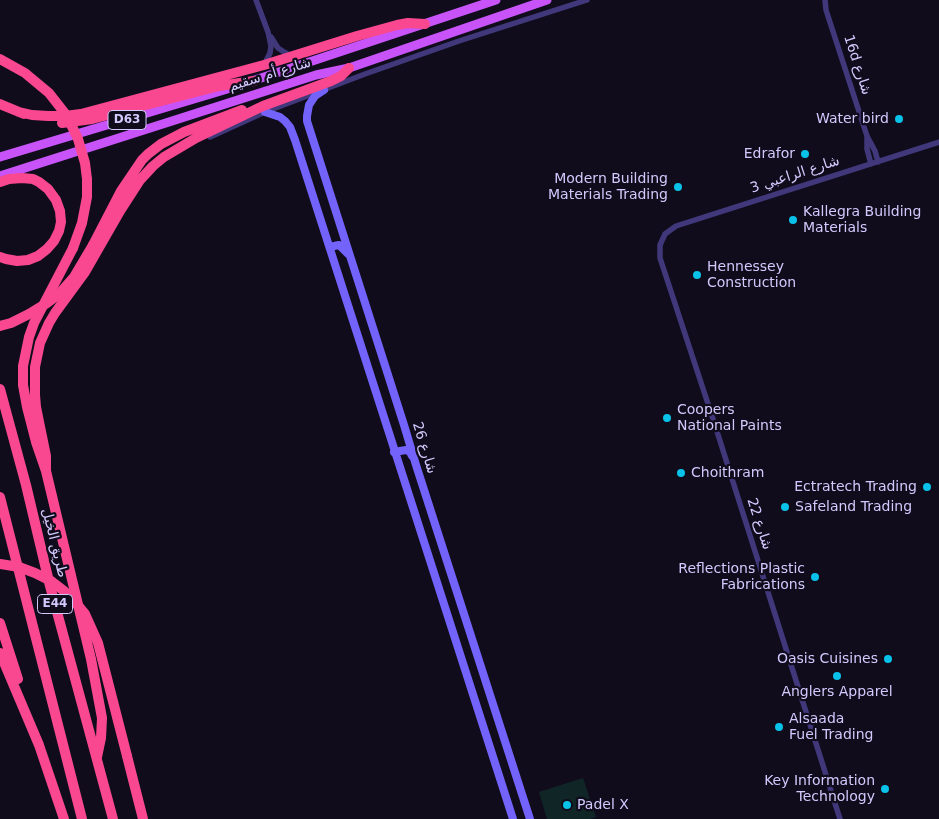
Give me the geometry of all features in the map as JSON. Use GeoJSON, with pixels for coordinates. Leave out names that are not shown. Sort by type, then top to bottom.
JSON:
{"type":"FeatureCollection","features":[{"type":"Feature","properties":{"kind":"highway"},"geometry":{"type":"LineString","coordinates":[[19,112],[48,116],[81,114],[264,65],[397,25],[408,23],[425,24]]}},
{"type":"Feature","properties":{"kind":"highway"},"geometry":{"type":"LineString","coordinates":[[0,59],[25,72],[50,93],[63,109],[78,139],[85,163],[87,197],[82,223],[73,248],[34,323],[27,344],[23,366],[23,385],[32,430],[46,471],[80,610],[102,718],[102,733],[97,757]]}},
{"type":"Feature","properties":{"kind":"highway"},"geometry":{"type":"LineString","coordinates":[[46,471],[46,456],[36,407],[34,380],[37,356],[44,334],[55,313],[94,258],[140,180],[153,166],[180,147],[246,114],[331,81],[341,76],[346,68]]}},
{"type":"Feature","properties":{"kind":"highway"},"geometry":{"type":"LineString","coordinates":[[0,326],[29,314],[59,294],[74,277],[138,165],[161,144],[200,124],[328,79],[346,68]]}},
{"type":"Feature","properties":{"kind":"highway"},"geometry":{"type":"LineString","coordinates":[[0,104],[33,118],[49,122],[75,122],[230,84],[254,81]]}},
{"type":"Feature","properties":{"kind":"highway"},"geometry":{"type":"LineString","coordinates":[[0,182],[8,179],[22,178],[39,182],[48,189],[56,200],[61,216],[56,238],[43,253],[23,261],[0,257]]}},
{"type":"Feature","properties":{"kind":"highway","name":"طريق الخيل"},"geometry":{"type":"LineString","coordinates":[[0,389],[26,485],[50,586],[113,819]]}},
{"type":"Feature","properties":{"kind":"highway","name":"E44"},"geometry":{"type":"LineString","coordinates":[[0,497],[82,819]]}},
{"type":"Feature","properties":{"kind":"highway"},"geometry":{"type":"LineString","coordinates":[[0,564],[19,567],[51,581],[70,596],[85,614],[98,643],[143,819]]}},
{"type":"Feature","properties":{"kind":"highway"},"geometry":{"type":"LineString","coordinates":[[0,623],[21,686],[20,698]]}},
{"type":"Feature","properties":{"kind":"highway"},"geometry":{"type":"LineString","coordinates":[[0,653],[46,762],[64,819]]}},
{"type":"Feature","properties":{"kind":"main road","name":"شارع أم سقيم"},"geometry":{"type":"LineString","coordinates":[[0,157],[182,104],[496,0]]}},
{"type":"Feature","properties":{"kind":"main road","name":"شارع أم سقيم"},"geometry":{"type":"LineString","coordinates":[[0,176],[316,74],[346,68],[547,0]]}},
{"type":"Feature","properties":{"kind":"main road","name":"شارع 26"},"geometry":{"type":"LineString","coordinates":[[324,90],[315,96],[309,105],[307,121],[530,819]]}},
{"type":"Feature","properties":{"kind":"main road","name":"شارع 26"},"geometry":{"type":"LineString","coordinates":[[265,112],[283,119],[292,131],[513,819]]}},
{"type":"Feature","properties":{"kind":"main road"},"geometry":{"type":"LineString","coordinates":[[330,249],[334,246],[340,246],[350,257]]}},
{"type":"Feature","properties":{"kind":"main road"},"geometry":{"type":"LineString","coordinates":[[394,452],[403,449],[408,450],[416,465]]}},
{"type":"Feature","properties":{"kind":"street"},"geometry":{"type":"LineString","coordinates":[[256,0],[268,32],[271,50],[264,65]]}},
{"type":"Feature","properties":{"kind":"street"},"geometry":{"type":"LineString","coordinates":[[180,147],[324,90],[459,42],[587,0]]}},
{"type":"Feature","properties":{"kind":"street","name":"16d شارع"},"geometry":{"type":"LineString","coordinates":[[825,0],[828,15],[867,136],[867,149],[875,163]]}},
{"type":"Feature","properties":{"kind":"street"},"geometry":{"type":"LineString","coordinates":[[268,32],[278,48],[293,56]]}},
{"type":"Feature","properties":{"kind":"street","name":"شارع الراعبي 3"},"geometry":{"type":"LineString","coordinates":[[663,237],[668,230],[676,226],[939,142]]}},
{"type":"Feature","properties":{"kind":"street","name":"شارع 22"},"geometry":{"type":"LineString","coordinates":[[663,237],[660,258],[840,819]]}},
{"type":"Feature","properties":{"kind":"green space","name":"Padel X"},"geometry":{"type":"Polygon","coordinates":[[[583,778],[596,817],[590,819],[547,819],[539,792],[583,778]]]}},
{"type":"Feature","properties":{"kind":"place","name":"Water bird"},"geometry":{"type":"Point","coordinates":[899,119]}},
{"type":"Feature","properties":{"kind":"place","name":"Edrafor"},"geometry":{"type":"Point","coordinates":[805,154]}},
{"type":"Feature","properties":{"kind":"place","name":"Modern Building Materials Trading"},"geometry":{"type":"Point","coordinates":[678,187]}},
{"type":"Feature","properties":{"kind":"place","name":"Kallegra Building Materials"},"geometry":{"type":"Point","coordinates":[793,220]}},
{"type":"Feature","properties":{"kind":"place","name":"Hennessey Construction"},"geometry":{"type":"Point","coordinates":[697,275]}},
{"type":"Feature","properties":{"kind":"place","name":"Coopers National Paints"},"geometry":{"type":"Point","coordinates":[667,418]}},
{"type":"Feature","properties":{"kind":"place","name":"Choithram"},"geometry":{"type":"Point","coordinates":[681,473]}},
{"type":"Feature","properties":{"kind":"place","name":"Ectratech Trading"},"geometry":{"type":"Point","coordinates":[927,487]}},
{"type":"Feature","properties":{"kind":"place","name":"Safeland Trading"},"geometry":{"type":"Point","coordinates":[785,507]}},
{"type":"Feature","properties":{"kind":"place","name":"Reflections Plastic Fabrications"},"geometry":{"type":"Point","coordinates":[815,577]}},
{"type":"Feature","properties":{"kind":"place","name":"Oasis Cuisines"},"geometry":{"type":"Point","coordinates":[888,659]}},
{"type":"Feature","properties":{"kind":"place","name":"Anglers Apparel"},"geometry":{"type":"Point","coordinates":[837,676]}},
{"type":"Feature","properties":{"kind":"place","name":"Alsaada Fuel Trading"},"geometry":{"type":"Point","coordinates":[779,727]}},
{"type":"Feature","properties":{"kind":"place","name":"Key Information Technology"},"geometry":{"type":"Point","coordinates":[885,789]}},
{"type":"Feature","properties":{"kind":"place","name":"Padel X"},"geometry":{"type":"Point","coordinates":[567,805]}}]}
